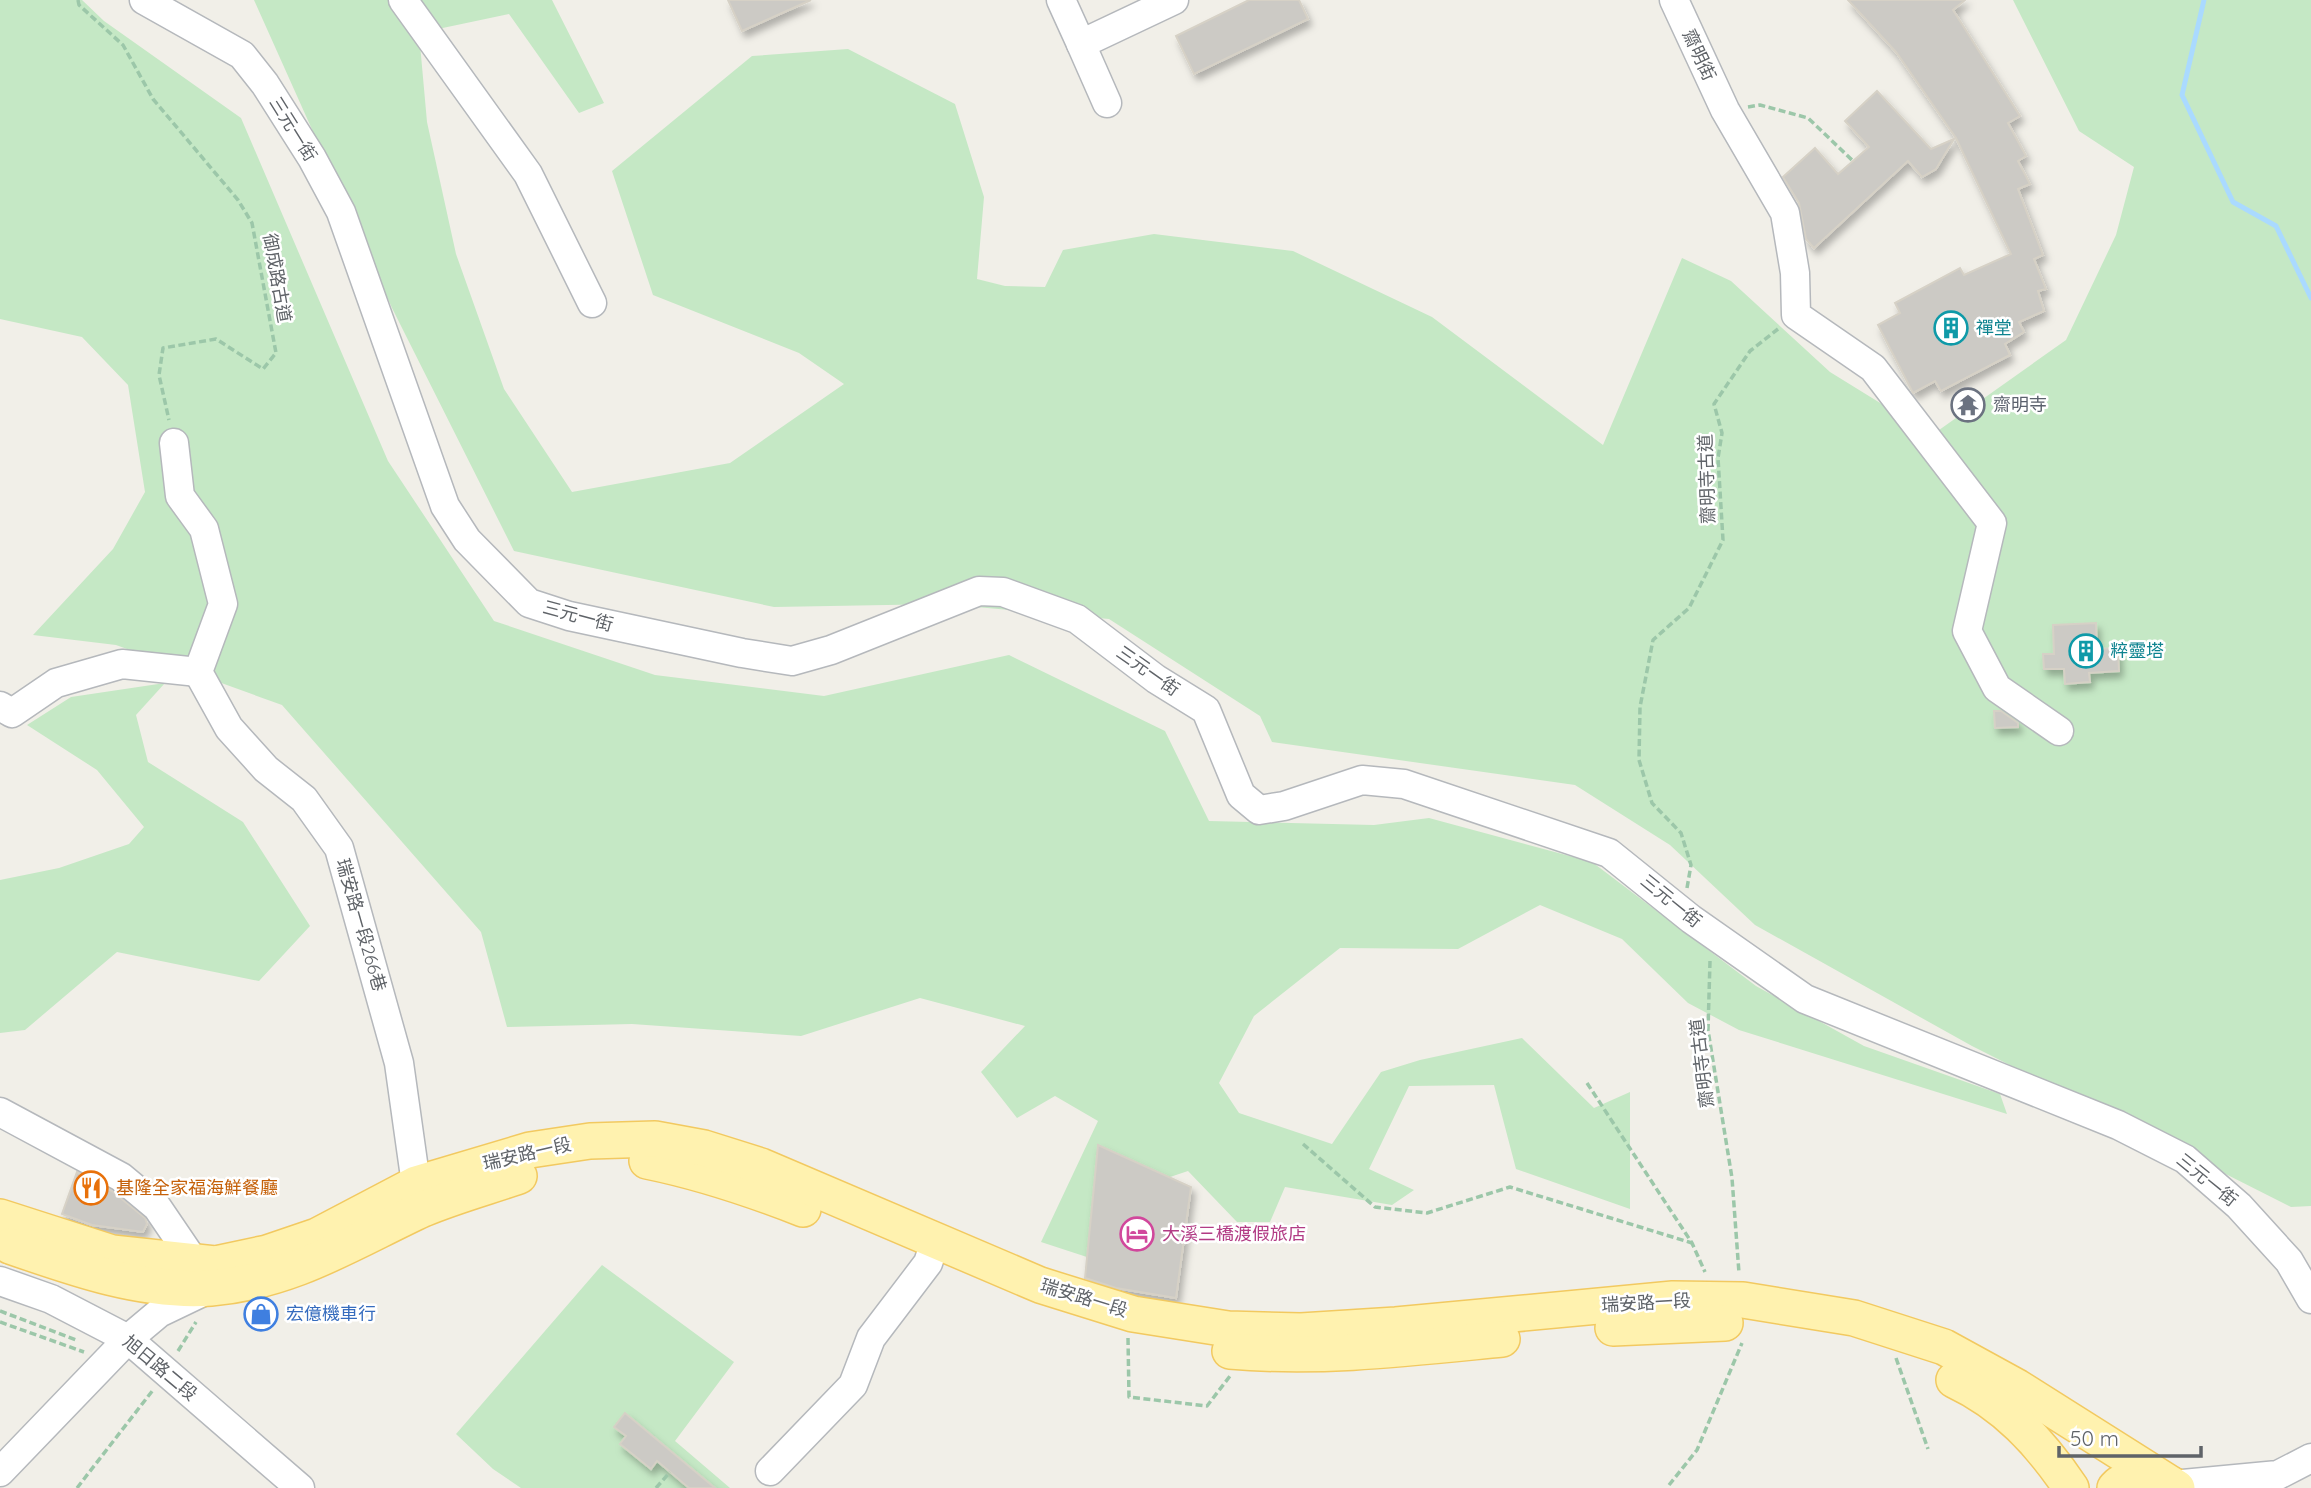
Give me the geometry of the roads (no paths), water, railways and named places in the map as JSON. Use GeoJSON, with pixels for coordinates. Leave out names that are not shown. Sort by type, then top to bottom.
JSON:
{"type":"FeatureCollection","features":[{"type":"Feature","properties":{"kind":"main road","name":"瑞安路一段"},"geometry":{"type":"LineString","coordinates":[[0,1217],[112,1253],[200,1274],[317,1236],[416,1184],[530,1150],[590,1141],[655,1139],[704,1148],[761,1166],[1027,1305],[1128,1336],[1249,1353],[1283,1355],[1386,1351],[1613,1328],[1706,1322],[1737,1308],[1927,1366],[1978,1391],[2016,1420],[2048,1454],[2071,1488]]}},
{"type":"Feature","properties":{"kind":"main road","name":"瑞安路一段"},"geometry":{"type":"LineString","coordinates":[[0,1243],[81,1271],[279,1276],[327,1259],[425,1208],[522,1175],[584,1164],[639,1160],[689,1169],[931,1253],[1133,1314],[1228,1329],[1301,1331],[1673,1299],[1737,1308],[1854,1318],[1944,1347],[2017,1388],[2174,1486]]}},
{"type":"Feature","properties":{"kind":"main road"},"geometry":{"type":"LineString","coordinates":[[2115,1488],[2119,1485],[2174,1486]]}},
{"type":"Feature","properties":{"kind":"street","name":"三元一街"},"geometry":{"type":"LineString","coordinates":[[144,0],[242,55],[265,84],[341,212],[445,506],[467,540],[529,603],[569,616],[792,661],[831,650],[979,592],[1003,593],[1077,619],[1156,680],[1206,710],[1241,795],[1259,810],[1284,806],[1362,780],[1404,784],[1609,853],[1691,919],[1805,999],[2118,1125],[2185,1159],[2239,1206],[2289,1261],[2311,1299]]}},
{"type":"Feature","properties":{"kind":"street"},"geometry":{"type":"LineString","coordinates":[[403,0],[528,174],[592,303]]}},
{"type":"Feature","properties":{"kind":"street"},"geometry":{"type":"LineString","coordinates":[[1060,0],[1107,103]]}},
{"type":"Feature","properties":{"kind":"street"},"geometry":{"type":"LineString","coordinates":[[1082,44],[1174,0]]}},
{"type":"Feature","properties":{"kind":"street","name":"齋明街"},"geometry":{"type":"LineString","coordinates":[[1674,0],[1725,110],[1785,213],[1795,273],[1796,315],[1873,368],[1992,523],[1967,631],[1997,688],[2059,731]]}},
{"type":"Feature","properties":{"kind":"street"},"geometry":{"type":"LineString","coordinates":[[0,706],[12,713],[56,683],[122,664],[198,672],[223,604],[204,529],[180,496],[174,443]]}},
{"type":"Feature","properties":{"kind":"street","name":"瑞安路一段266巷"},"geometry":{"type":"LineString","coordinates":[[198,672],[229,728],[266,769],[304,799],[339,848],[399,1063],[416,1184]]}},
{"type":"Feature","properties":{"kind":"street"},"geometry":{"type":"LineString","coordinates":[[0,1112],[121,1177],[157,1207],[200,1274],[115,1351],[0,1472]]}},
{"type":"Feature","properties":{"kind":"street"},"geometry":{"type":"LineString","coordinates":[[770,1471],[853,1385],[871,1338],[931,1253]]}},
{"type":"Feature","properties":{"kind":"street","name":"旭日路二段"},"geometry":{"type":"LineString","coordinates":[[0,1281],[51,1299],[153,1382],[300,1488]]}},
{"type":"Feature","properties":{"kind":"street"},"geometry":{"type":"LineString","coordinates":[[2174,1486],[2279,1481],[2311,1458]]}},
{"type":"Feature","properties":{"kind":"waterway"},"geometry":{"type":"LineString","coordinates":[[2204,0],[2182,95],[2233,202],[2276,226],[2311,298]]}},
{"type":"Feature","properties":{"kind":"place","name":"禪堂"},"geometry":{"type":"Point","coordinates":[1951,328]}},
{"type":"Feature","properties":{"kind":"place","name":"齋明寺"},"geometry":{"type":"Point","coordinates":[1968,405]}},
{"type":"Feature","properties":{"kind":"place","name":"粹靈塔"},"geometry":{"type":"Point","coordinates":[2086,651]}},
{"type":"Feature","properties":{"kind":"place","name":"基隆全家福海鮮餐廳"},"geometry":{"type":"Point","coordinates":[91,1188]}},
{"type":"Feature","properties":{"kind":"place","name":"大溪三橋渡假旅店"},"geometry":{"type":"Point","coordinates":[1137,1234]}},
{"type":"Feature","properties":{"kind":"place","name":"宏億機車行"},"geometry":{"type":"Point","coordinates":[261,1314]}}]}
